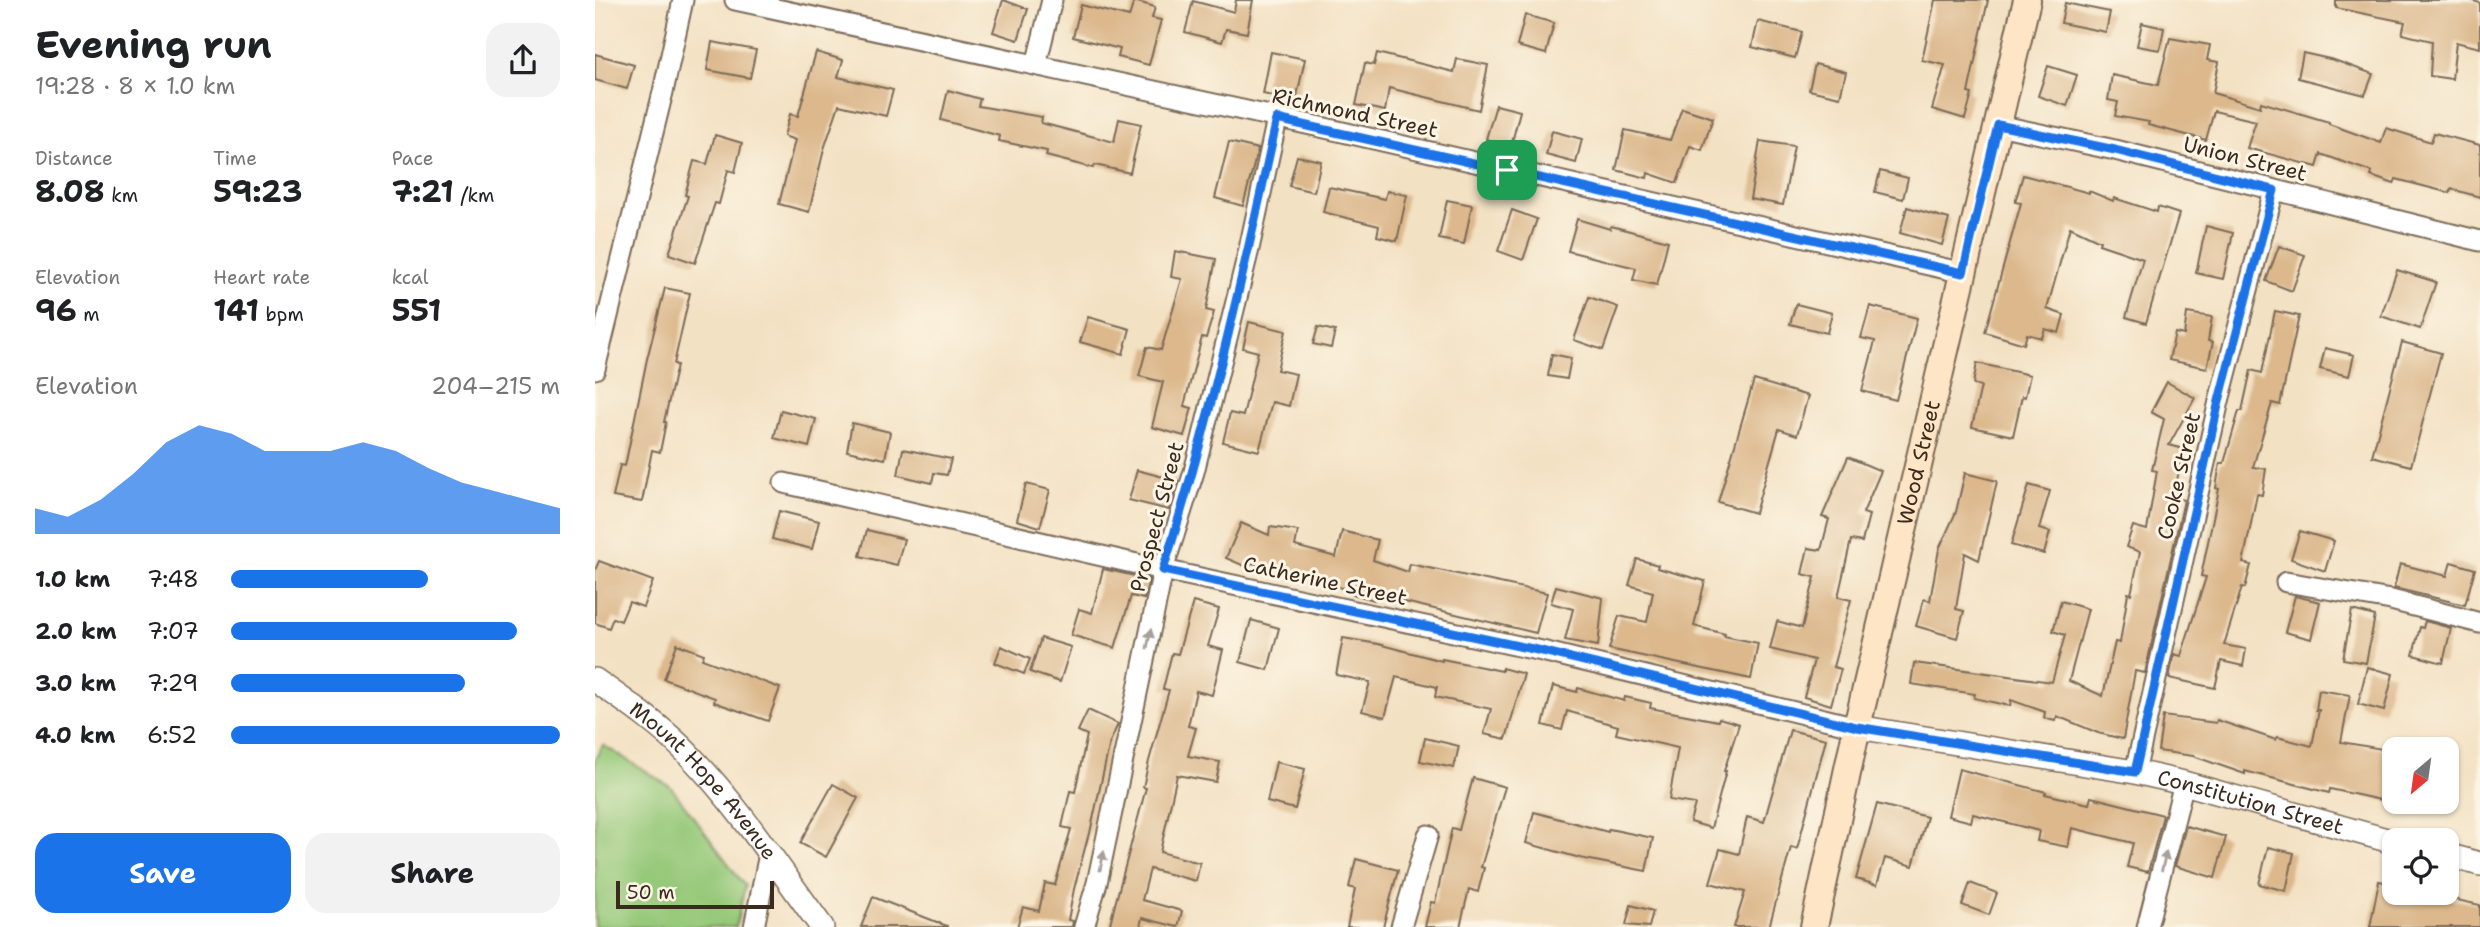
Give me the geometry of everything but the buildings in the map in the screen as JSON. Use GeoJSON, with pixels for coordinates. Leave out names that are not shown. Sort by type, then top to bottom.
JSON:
{"type":"FeatureCollection","features":[{"type":"Feature","properties":{"kind":"main road","name":"Wood Street"},"geometry":{"type":"LineString","coordinates":[[1814,927],[1857,727],[2027,0]]}},
{"type":"Feature","properties":{"kind":"street"},"geometry":{"type":"LineString","coordinates":[[595,369],[683,0]]}},
{"type":"Feature","properties":{"kind":"street","name":"Richmond Street"},"geometry":{"type":"LineString","coordinates":[[735,0],[1963,273]]}},
{"type":"Feature","properties":{"kind":"street"},"geometry":{"type":"LineString","coordinates":[[1036,65],[1052,0]]}},
{"type":"Feature","properties":{"kind":"street","name":"Prospect Street"},"geometry":{"type":"LineString","coordinates":[[1084,927],[1097,883],[1163,570],[1198,458],[1249,249],[1277,119]]}},
{"type":"Feature","properties":{"kind":"street","name":"Union Street"},"geometry":{"type":"LineString","coordinates":[[1998,125],[2115,150],[2480,241]]}},
{"type":"Feature","properties":{"kind":"street","name":"Cooke Street"},"geometry":{"type":"LineString","coordinates":[[2135,772],[2219,401],[2274,190]]}},
{"type":"Feature","properties":{"kind":"street","name":"Catherine Street"},"geometry":{"type":"LineString","coordinates":[[784,483],[1163,570],[1542,651],[1857,727]]}},
{"type":"Feature","properties":{"kind":"street"},"geometry":{"type":"LineString","coordinates":[[2286,582],[2391,600],[2480,623]]}},
{"type":"Feature","properties":{"kind":"street","name":"Mount Hope Avenue"},"geometry":{"type":"LineString","coordinates":[[595,680],[692,757],[769,854],[822,927]]}},
{"type":"Feature","properties":{"kind":"street","name":"Constitution Street"},"geometry":{"type":"LineString","coordinates":[[1857,727],[2135,772],[2184,783],[2382,839]]}},
{"type":"Feature","properties":{"kind":"street"},"geometry":{"type":"LineString","coordinates":[[2147,927],[2184,783]]}},
{"type":"Feature","properties":{"kind":"street"},"geometry":{"type":"LineString","coordinates":[[1401,927],[1428,835]]}},
{"type":"Feature","properties":{"kind":"street"},"geometry":{"type":"LineString","coordinates":[[754,927],[769,854]]}},
{"type":"Feature","properties":{"kind":"street"},"geometry":{"type":"LineString","coordinates":[[2459,858],[2480,864]]}},
{"type":"Feature","properties":{"kind":"green space"},"geometry":{"type":"Polygon","coordinates":[[[603,745],[671,787],[745,886],[736,927],[595,927],[595,759],[603,745]]]}},
{"type":"Feature","properties":{"kind":"route"},"geometry":{"type":"LineString","coordinates":[[1277,119],[1507,170],[1963,273],[1998,125],[2115,150],[2274,190],[2219,401],[2135,772],[1857,727],[1542,651],[1163,570],[1194,472],[1249,249],[1277,119]]}}]}
